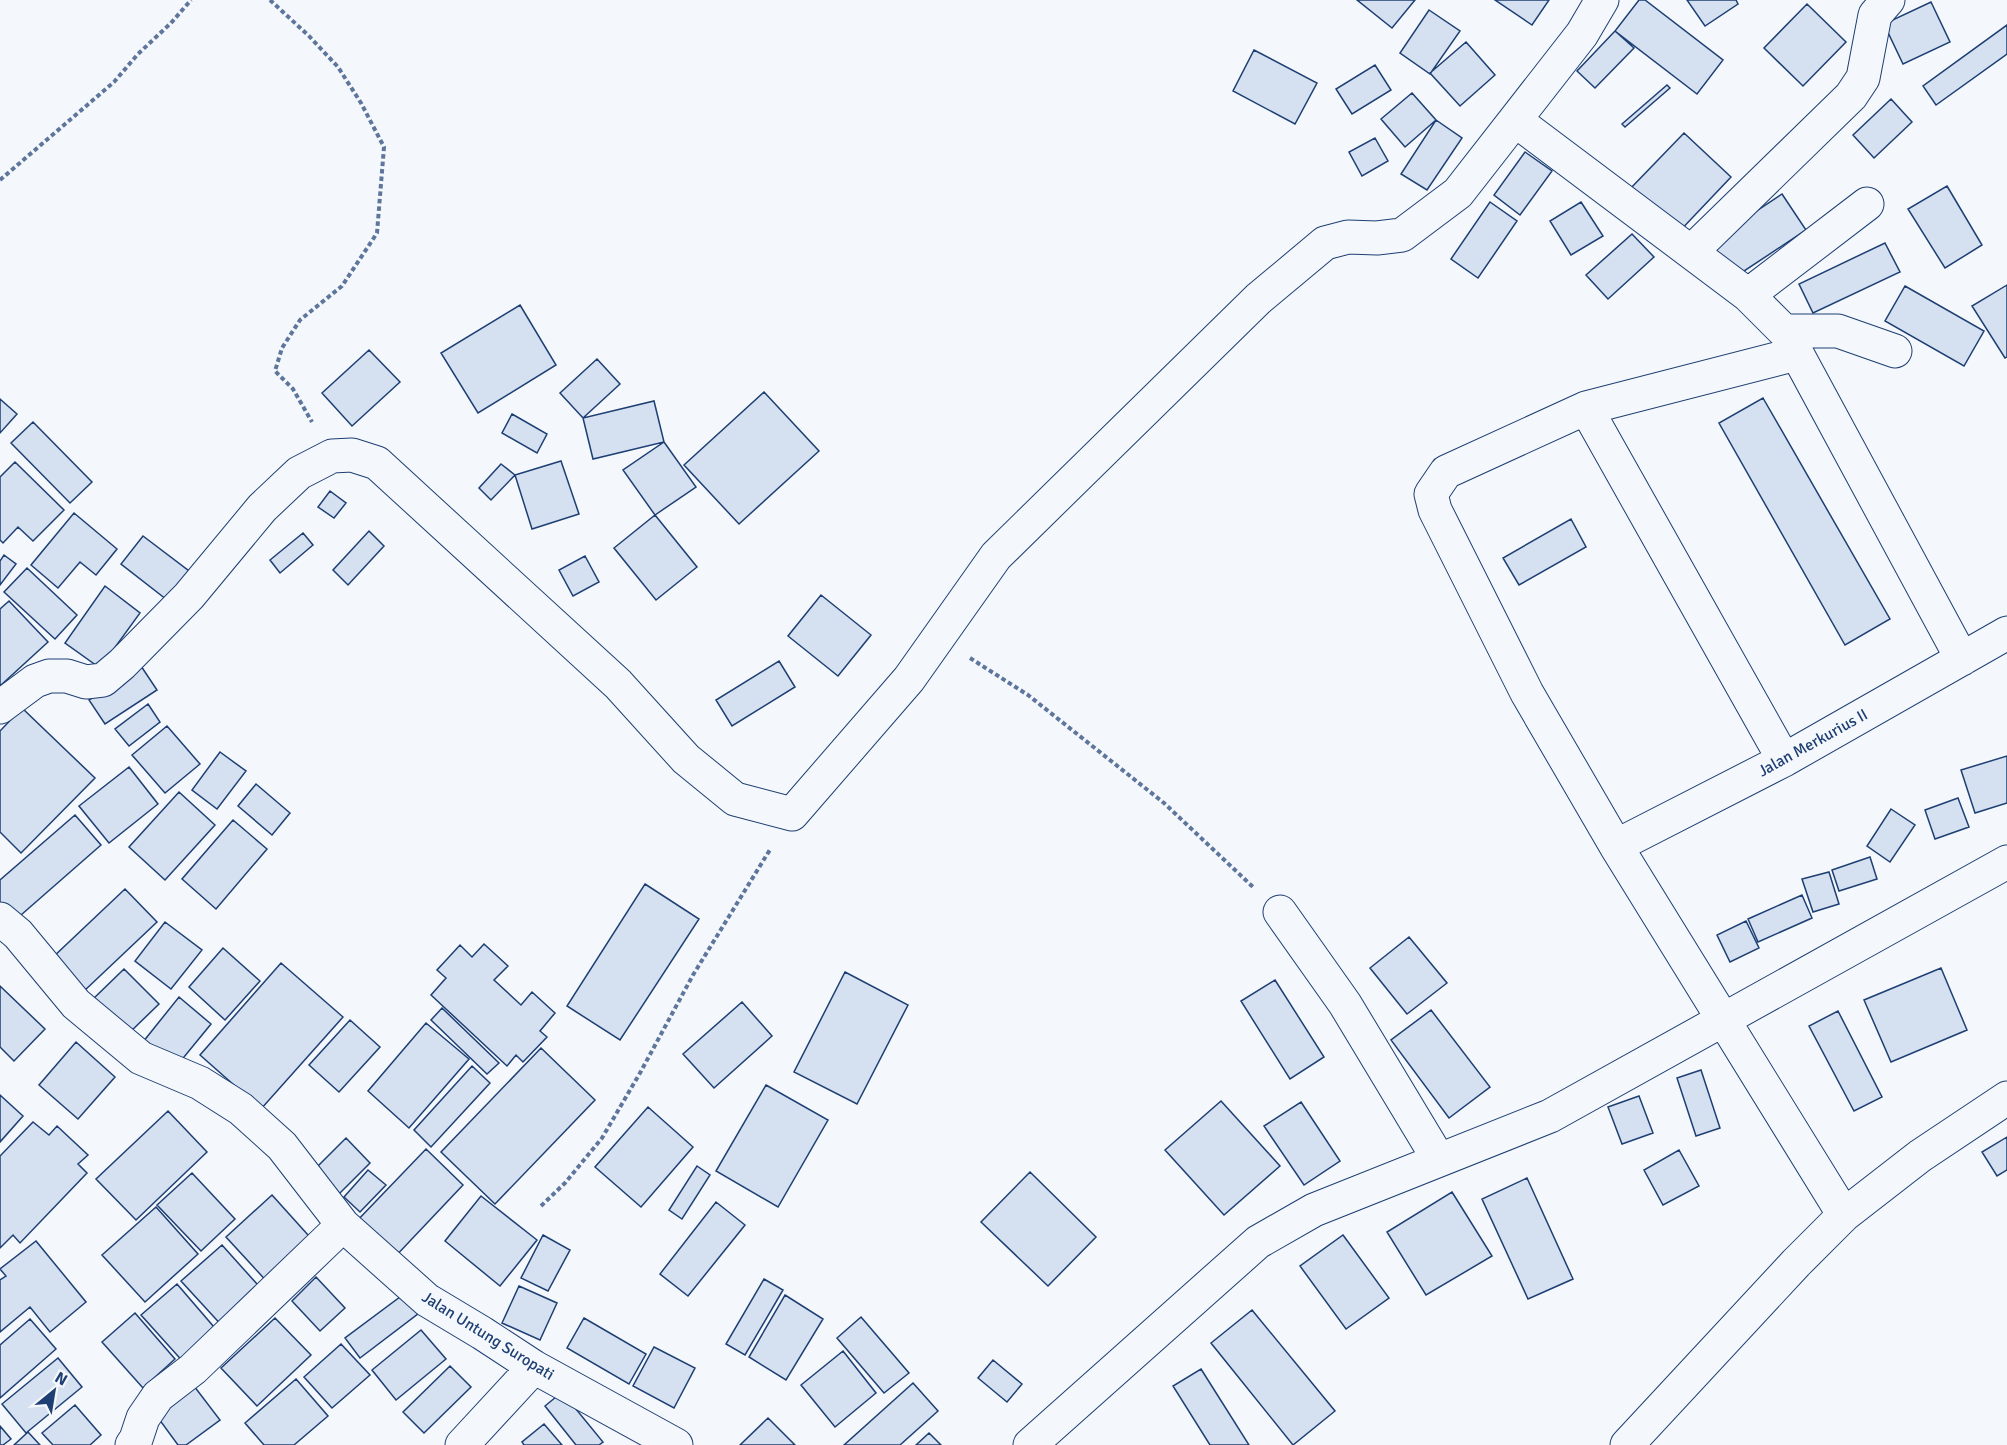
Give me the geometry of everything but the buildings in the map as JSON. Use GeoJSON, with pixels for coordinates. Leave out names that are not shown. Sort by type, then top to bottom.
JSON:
{"type":"FeatureCollection","features":[{"type":"Feature","properties":{"kind":"street"},"geometry":{"type":"LineString","coordinates":[[0,707],[35,681],[49,676],[67,676],[86,682],[103,680],[122,664],[189,596],[262,507],[299,473],[332,456],[352,455],[377,464],[618,684],[686,759],[735,799],[792,814],[909,679],[996,556],[1258,299],[1326,243],[1348,237],[1377,238],[1401,235],[1458,193],[1582,34],[1602,0]]}},
{"type":"Feature","properties":{"kind":"street"},"geometry":{"type":"LineString","coordinates":[[1692,252],[1851,96],[1863,78],[1875,15],[1888,0]]}},
{"type":"Feature","properties":{"kind":"street"},"geometry":{"type":"LineString","coordinates":[[1515,120],[1748,295],[1790,342],[1962,659]]}},
{"type":"Feature","properties":{"kind":"street"},"geometry":{"type":"LineString","coordinates":[[1748,295],[1868,204]]}},
{"type":"Feature","properties":{"kind":"street"},"geometry":{"type":"LineString","coordinates":[[1844,1215],[1616,846],[1527,693],[1434,510],[1431,494],[1446,472],[1586,408],[1790,342],[1838,331],[1895,351]]}},
{"type":"Feature","properties":{"kind":"street"},"geometry":{"type":"LineString","coordinates":[[1586,408],[1785,760]]}},
{"type":"Feature","properties":{"kind":"street","name":"Jalan Merkurius II"},"geometry":{"type":"LineString","coordinates":[[1616,846],[1785,760],[2007,633]]}},
{"type":"Feature","properties":{"kind":"street"},"geometry":{"type":"LineString","coordinates":[[1030,1445],[1258,1242],[1314,1210],[1550,1116],[2007,862]]}},
{"type":"Feature","properties":{"kind":"street"},"geometry":{"type":"LineString","coordinates":[[1280,912],[1345,1004],[1439,1160]]}},
{"type":"Feature","properties":{"kind":"street","name":"Jalan Untung Suropati"},"geometry":{"type":"LineString","coordinates":[[6,935],[76,1004],[141,1058],[200,1083],[241,1109],[282,1146],[343,1225],[427,1300],[534,1367],[676,1445]]}},
{"type":"Feature","properties":{"kind":"street"},"geometry":{"type":"LineString","coordinates":[[1627,1445],[1844,1215],[1920,1156],[2007,1098]]}},
{"type":"Feature","properties":{"kind":"street"},"geometry":{"type":"LineString","coordinates":[[132,1445],[143,1418],[158,1396],[193,1369],[343,1225]]}},
{"type":"Feature","properties":{"kind":"street"},"geometry":{"type":"LineString","coordinates":[[462,1445],[534,1367]]}},
{"type":"Feature","properties":{"kind":"path"},"geometry":{"type":"LineString","coordinates":[[0,180],[114,82],[191,0]]}},
{"type":"Feature","properties":{"kind":"path"},"geometry":{"type":"LineString","coordinates":[[270,0],[338,67],[362,103],[384,147],[377,233],[342,286],[300,320],[282,348],[275,371],[293,389],[332,456]]}},
{"type":"Feature","properties":{"kind":"path"},"geometry":{"type":"LineString","coordinates":[[938,637],[1028,695],[1164,803],[1280,912]]}},
{"type":"Feature","properties":{"kind":"path"},"geometry":{"type":"LineString","coordinates":[[541,1206],[565,1183],[602,1138],[693,975],[792,814]]}}]}
